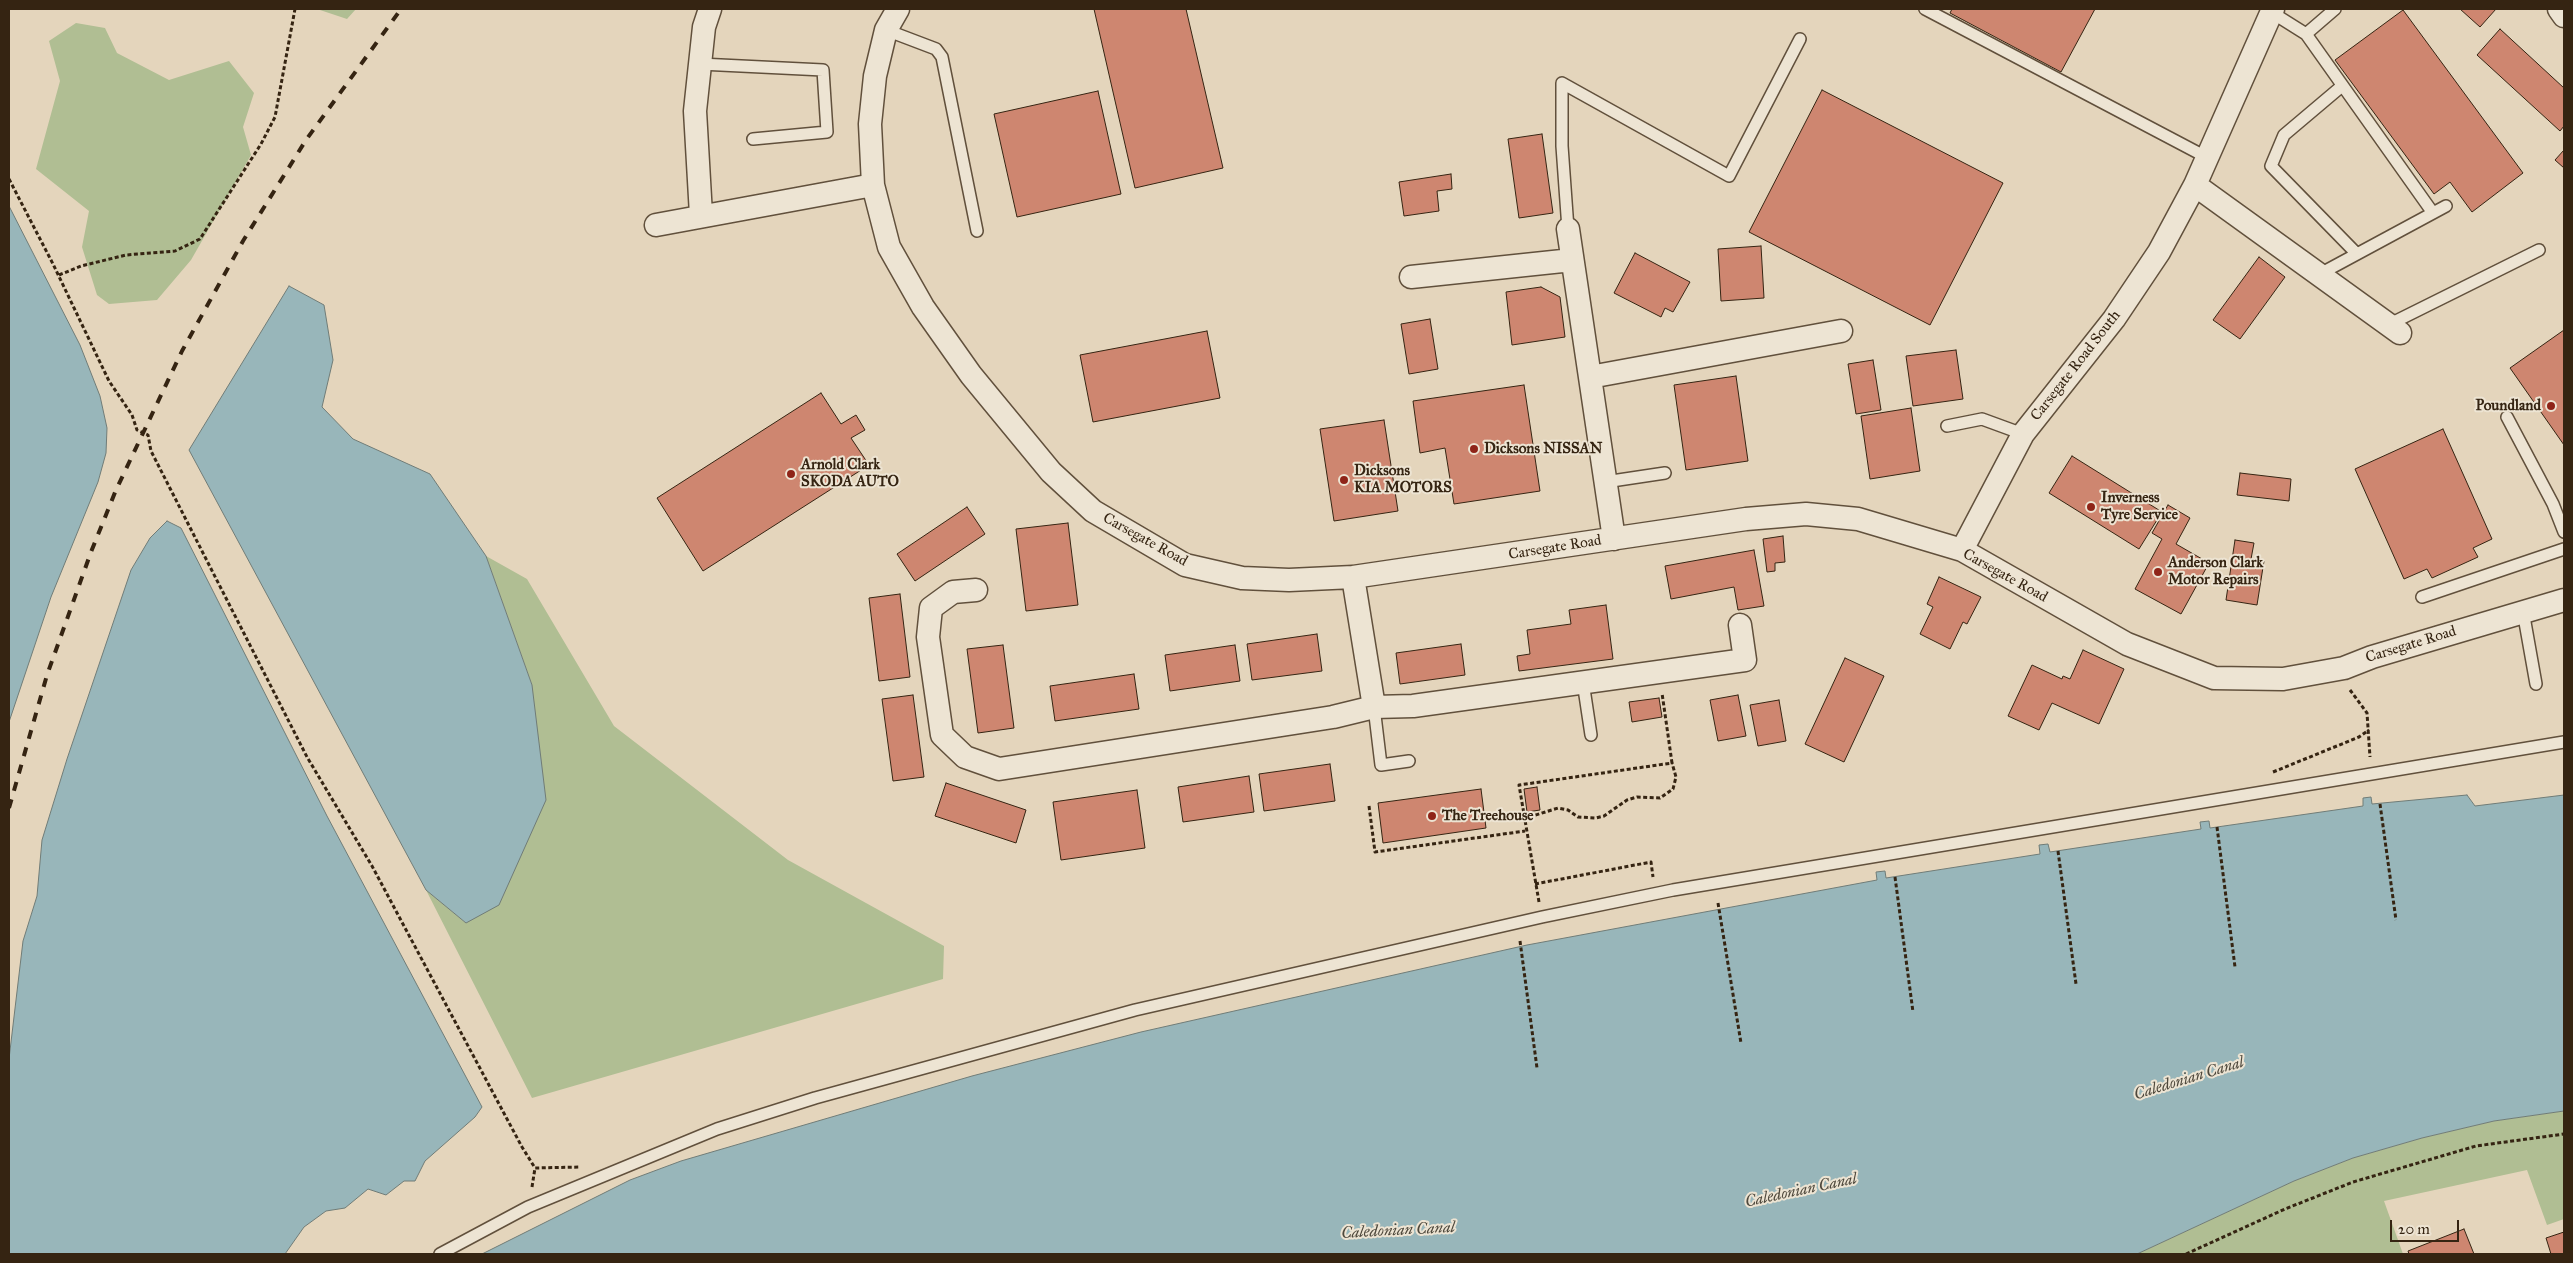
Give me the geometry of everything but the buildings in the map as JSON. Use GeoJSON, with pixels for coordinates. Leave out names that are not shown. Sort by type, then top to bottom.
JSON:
{"type":"FeatureCollection","features":[{"type":"Feature","properties":{"kind":"street"},"geometry":{"type":"LineString","coordinates":[[700,216],[695,111],[704,27],[710,9]]}},
{"type":"Feature","properties":{"kind":"street","name":"Carsegate Road"},"geometry":{"type":"LineString","coordinates":[[898,9],[886,30],[875,76],[870,124],[874,185],[889,247],[923,307],[971,375],[1051,472],[1094,511],[1186,565],[1242,578],[1289,580],[1353,576],[1746,519],[1806,514],[1858,519],[1962,550],[2127,644],[2214,678],[2283,679],[2344,668],[2372,657],[2564,600]]}},
{"type":"Feature","properties":{"kind":"street"},"geometry":{"type":"LineString","coordinates":[[2559,9],[2564,16]]}},
{"type":"Feature","properties":{"kind":"street","name":"Carsegate Road South"},"geometry":{"type":"LineString","coordinates":[[1962,550],[2022,434],[2114,319],[2159,252],[2208,158],[2270,10]]}},
{"type":"Feature","properties":{"kind":"street"},"geometry":{"type":"LineString","coordinates":[[656,225],[874,185]]}},
{"type":"Feature","properties":{"kind":"street"},"geometry":{"type":"LineString","coordinates":[[2195,185],[2394,329]]}},
{"type":"Feature","properties":{"kind":"street"},"geometry":{"type":"LineString","coordinates":[[1568,229],[1614,539]]}},
{"type":"Feature","properties":{"kind":"street"},"geometry":{"type":"LineString","coordinates":[[1411,277],[1572,260]]}},
{"type":"Feature","properties":{"kind":"street"},"geometry":{"type":"LineString","coordinates":[[1590,377],[1841,331]]}},
{"type":"Feature","properties":{"kind":"street"},"geometry":{"type":"LineString","coordinates":[[1353,576],[1374,707]]}},
{"type":"Feature","properties":{"kind":"street"},"geometry":{"type":"LineString","coordinates":[[976,590],[953,592],[931,608],[928,637],[942,734],[965,757],[1000,769],[1324,719],[1374,707],[1413,706],[1745,660],[1740,625]]}},
{"type":"Feature","properties":{"kind":"lane"},"geometry":{"type":"LineString","coordinates":[[1925,9],[2208,158]]}},
{"type":"Feature","properties":{"kind":"lane"},"geometry":{"type":"LineString","coordinates":[[2306,34],[2335,9]]}},
{"type":"Feature","properties":{"kind":"lane"},"geometry":{"type":"LineString","coordinates":[[2270,10],[2306,34],[2433,213]]}},
{"type":"Feature","properties":{"kind":"lane"},"geometry":{"type":"LineString","coordinates":[[886,30],[936,49],[942,57],[977,231]]}},
{"type":"Feature","properties":{"kind":"lane"},"geometry":{"type":"LineString","coordinates":[[1568,229],[1562,146],[1562,83],[1729,176],[1800,39]]}},
{"type":"Feature","properties":{"kind":"lane"},"geometry":{"type":"LineString","coordinates":[[700,64],[823,70],[827,132],[753,140]]}},
{"type":"Feature","properties":{"kind":"lane"},"geometry":{"type":"LineString","coordinates":[[2342,86],[2284,135],[2271,166],[2356,253]]}},
{"type":"Feature","properties":{"kind":"lane"},"geometry":{"type":"LineString","coordinates":[[2318,274],[2446,206]]}},
{"type":"Feature","properties":{"kind":"lane"},"geometry":{"type":"LineString","coordinates":[[2394,329],[2539,250]]}},
{"type":"Feature","properties":{"kind":"lane"},"geometry":{"type":"LineString","coordinates":[[2507,417],[2553,504],[2564,532]]}},
{"type":"Feature","properties":{"kind":"lane"},"geometry":{"type":"LineString","coordinates":[[1947,426],[1982,419],[2022,434]]}},
{"type":"Feature","properties":{"kind":"lane"},"geometry":{"type":"LineString","coordinates":[[1605,482],[1665,473]]}},
{"type":"Feature","properties":{"kind":"lane"},"geometry":{"type":"LineString","coordinates":[[2422,597],[2564,549]]}},
{"type":"Feature","properties":{"kind":"lane"},"geometry":{"type":"LineString","coordinates":[[2522,611],[2536,684]]}},
{"type":"Feature","properties":{"kind":"lane"},"geometry":{"type":"LineString","coordinates":[[1583,682],[1591,735]]}},
{"type":"Feature","properties":{"kind":"lane"},"geometry":{"type":"LineString","coordinates":[[1374,707],[1381,765],[1409,761]]}},
{"type":"Feature","properties":{"kind":"lane"},"geometry":{"type":"LineString","coordinates":[[440,1254],[528,1207],[717,1129],[816,1098],[1135,1010],[1542,917],[1673,890],[2564,742]]}},
{"type":"Feature","properties":{"kind":"path"},"geometry":{"type":"LineString","coordinates":[[59,275],[81,266],[126,255],[175,251],[200,239],[261,144],[275,117],[295,9]]}},
{"type":"Feature","properties":{"kind":"path"},"geometry":{"type":"LineString","coordinates":[[9,179],[59,275],[109,381],[132,415],[137,430],[148,435],[148,442],[155,459],[307,757],[372,866],[522,1147],[535,1168],[584,1167]]}},
{"type":"Feature","properties":{"kind":"path"},"geometry":{"type":"LineString","coordinates":[[2344,668],[2351,694],[2367,713],[2371,762]]}},
{"type":"Feature","properties":{"kind":"path"},"geometry":{"type":"LineString","coordinates":[[1523,819],[1558,808],[1568,810],[1578,817],[1596,818],[1604,816],[1627,800],[1637,797],[1660,798],[1673,789],[1676,778],[1672,763],[1659,672]]}},
{"type":"Feature","properties":{"kind":"path"},"geometry":{"type":"LineString","coordinates":[[2271,773],[2359,737],[2369,730]]}},
{"type":"Feature","properties":{"kind":"path"},"geometry":{"type":"LineString","coordinates":[[1644,878],[1654,876],[1651,862],[1536,886],[1518,785],[1672,763]]}},
{"type":"Feature","properties":{"kind":"path"},"geometry":{"type":"LineString","coordinates":[[2380,804],[2396,920]]}},
{"type":"Feature","properties":{"kind":"path"},"geometry":{"type":"LineString","coordinates":[[1369,806],[1375,852],[1525,831]]}},
{"type":"Feature","properties":{"kind":"path"},"geometry":{"type":"LineString","coordinates":[[2217,827],[2235,967]]}},
{"type":"Feature","properties":{"kind":"path"},"geometry":{"type":"LineString","coordinates":[[2058,851],[2076,984]]}},
{"type":"Feature","properties":{"kind":"path"},"geometry":{"type":"LineString","coordinates":[[1895,877],[1913,1012]]}},
{"type":"Feature","properties":{"kind":"path"},"geometry":{"type":"LineString","coordinates":[[1718,903],[1741,1043]]}},
{"type":"Feature","properties":{"kind":"path"},"geometry":{"type":"LineString","coordinates":[[1520,941],[1537,1068]]}},
{"type":"Feature","properties":{"kind":"path"},"geometry":{"type":"LineString","coordinates":[[2186,1254],[2285,1209],[2353,1182],[2476,1146],[2564,1134]]}},
{"type":"Feature","properties":{"kind":"green space"},"geometry":{"type":"Polygon","coordinates":[[[317,9],[356,9],[347,19],[317,9]]]}},
{"type":"Feature","properties":{"kind":"green space"},"geometry":{"type":"Polygon","coordinates":[[[76,23],[105,28],[117,53],[169,80],[229,61],[254,93],[243,127],[251,155],[191,260],[157,300],[109,304],[97,295],[82,247],[89,211],[36,169],[60,81],[49,41],[76,23]]]}},
{"type":"Feature","properties":{"kind":"green space"},"geometry":{"type":"Polygon","coordinates":[[[486,556],[527,579],[614,726],[788,860],[944,946],[943,979],[532,1098],[426,890],[466,923],[532,685],[486,556]]]}},
{"type":"Feature","properties":{"kind":"green space"},"geometry":{"type":"Polygon","coordinates":[[[2564,1111],[2564,1219],[2547,1225],[2527,1170],[2384,1201],[2403,1254],[2137,1254],[2294,1181],[2353,1158],[2422,1138],[2494,1121],[2564,1111]]]}},
{"type":"Feature","properties":{"kind":"water"},"geometry":{"type":"Polygon","coordinates":[[[9,206],[80,345],[100,396],[107,428],[106,453],[98,482],[51,597],[9,722],[9,206]]]}},
{"type":"Feature","properties":{"kind":"water"},"geometry":{"type":"Polygon","coordinates":[[[289,286],[324,305],[333,360],[322,407],[353,439],[430,474],[486,556],[532,685],[546,800],[499,905],[466,923],[426,890],[189,450],[289,286]]]}},
{"type":"Feature","properties":{"kind":"water"},"geometry":{"type":"Polygon","coordinates":[[[167,521],[181,528],[327,816],[482,1107],[475,1117],[425,1161],[415,1181],[404,1181],[386,1195],[368,1189],[345,1208],[326,1211],[304,1227],[285,1254],[9,1254],[9,1059],[23,941],[37,896],[42,840],[67,759],[131,570],[150,538],[167,521]]]}},
{"type":"Feature","properties":{"kind":"water","name":"Caledonian Canal"},"geometry":{"type":"Polygon","coordinates":[[[2467,795],[2475,806],[2564,795],[2564,1111],[2494,1121],[2422,1138],[2353,1158],[2294,1181],[2137,1254],[482,1254],[630,1180],[681,1161],[972,1076],[1141,1032],[1527,945],[1877,880],[1876,872],[1885,871],[1886,878],[2040,854],[2039,845],[2048,844],[2050,852],[2201,829],[2200,822],[2209,821],[2210,828],[2363,806],[2363,798],[2371,797],[2372,804],[2467,795]]]}},
{"type":"Feature","properties":{"kind":"railway"},"geometry":{"type":"LineString","coordinates":[[9,808],[47,675],[91,552],[116,490],[182,351],[243,241],[306,140],[401,9]]}},
{"type":"Feature","properties":{"kind":"place","name":"Poundland"},"geometry":{"type":"Point","coordinates":[2551,406]}},
{"type":"Feature","properties":{"kind":"place","name":"Dicksons NISSAN"},"geometry":{"type":"Point","coordinates":[1474,449]}},
{"type":"Feature","properties":{"kind":"place","name":"Arnold Clark SKODA AUTO"},"geometry":{"type":"Point","coordinates":[791,474]}},
{"type":"Feature","properties":{"kind":"place","name":"Dicksons KIA MOTORS"},"geometry":{"type":"Point","coordinates":[1344,480]}},
{"type":"Feature","properties":{"kind":"place","name":"Inverness Tyre Service"},"geometry":{"type":"Point","coordinates":[2091,507]}},
{"type":"Feature","properties":{"kind":"place","name":"Anderson Clark Motor Repairs"},"geometry":{"type":"Point","coordinates":[2158,572]}},
{"type":"Feature","properties":{"kind":"place","name":"The Treehouse"},"geometry":{"type":"Point","coordinates":[1432,816]}}]}
